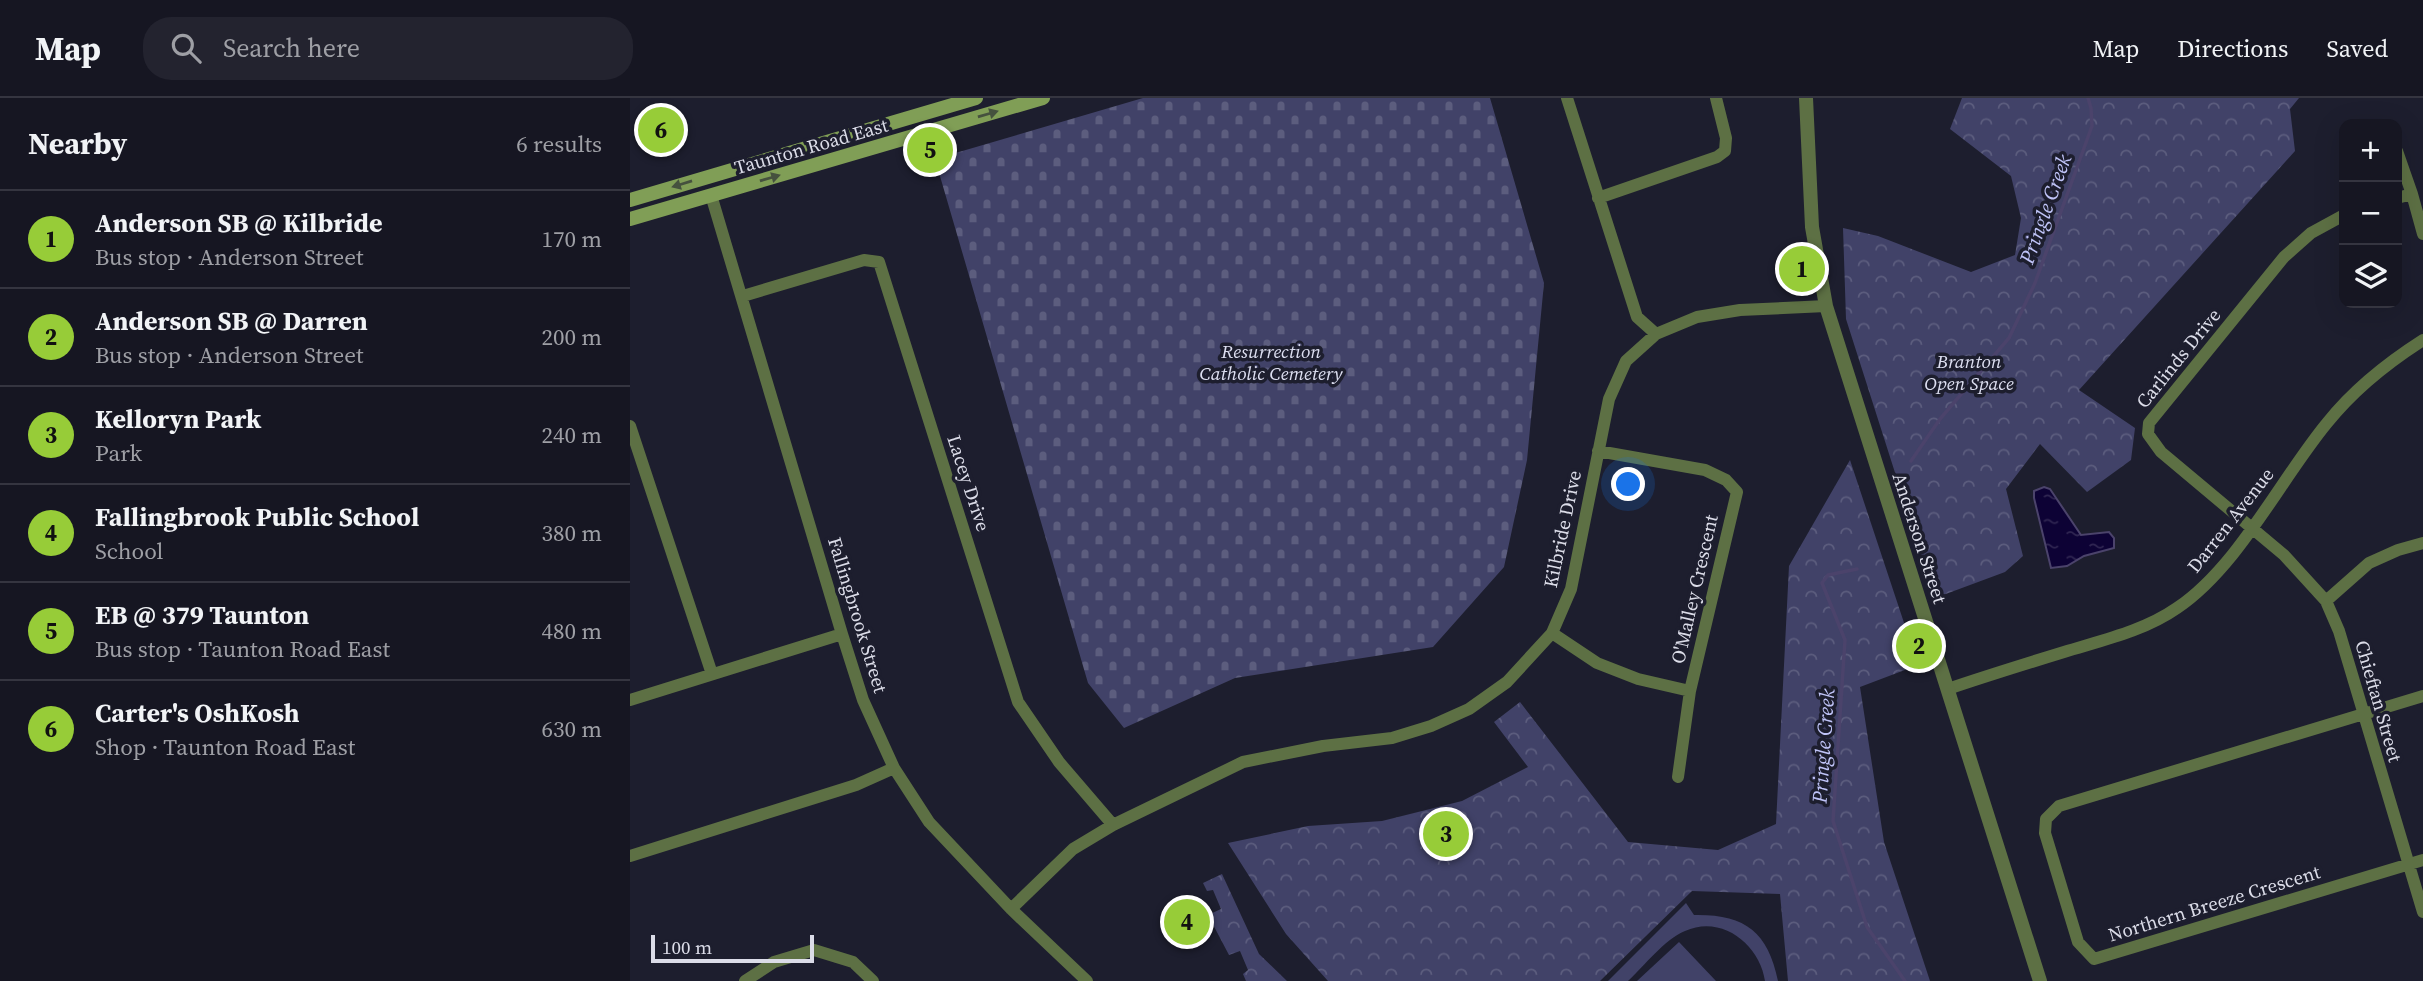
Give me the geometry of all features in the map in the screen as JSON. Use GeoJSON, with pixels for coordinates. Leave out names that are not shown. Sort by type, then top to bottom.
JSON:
{"type":"FeatureCollection","features":[{"type":"Feature","properties":{"kind":"main road","name":"Taunton Road East"},"geometry":{"type":"LineString","coordinates":[[630,200],[976,98]]}},
{"type":"Feature","properties":{"kind":"main road","name":"Taunton Road East"},"geometry":{"type":"LineString","coordinates":[[630,219],[1042,98]]}},
{"type":"Feature","properties":{"kind":"street"},"geometry":{"type":"LineString","coordinates":[[1567,98],[1637,317],[1656,334]]}},
{"type":"Feature","properties":{"kind":"street"},"geometry":{"type":"LineString","coordinates":[[1598,198],[1717,157],[1725,151],[1726,138],[1716,98]]}},
{"type":"Feature","properties":{"kind":"street","name":"Anderson Street"},"geometry":{"type":"LineString","coordinates":[[1806,98],[1812,227],[1826,306],[2040,981]]}},
{"type":"Feature","properties":{"kind":"street"},"geometry":{"type":"LineString","coordinates":[[2402,165],[2423,234]]}},
{"type":"Feature","properties":{"kind":"street"},"geometry":{"type":"LineString","coordinates":[[2402,197],[2412,194]]}},
{"type":"Feature","properties":{"kind":"street","name":"Fallingbrook Street"},"geometry":{"type":"LineString","coordinates":[[711,195],[863,700],[894,768],[929,822],[1011,909],[1087,981]]}},
{"type":"Feature","properties":{"kind":"street","name":"Carlinds Drive"},"geometry":{"type":"LineString","coordinates":[[2251,528],[2161,452],[2148,434],[2149,423],[2284,257],[2311,233],[2339,218]]}},
{"type":"Feature","properties":{"kind":"street","name":"Lacey Drive"},"geometry":{"type":"LineString","coordinates":[[743,296],[864,260],[879,262],[1018,702],[1059,762],[1113,825]]}},
{"type":"Feature","properties":{"kind":"street","name":"Kilbride Drive"},"geometry":{"type":"LineString","coordinates":[[1011,909],[1073,849],[1113,825],[1243,762],[1323,746],[1392,738],[1431,726],[1469,709],[1507,682],[1552,633],[1571,589],[1609,399],[1626,361],[1656,334],[1697,317],[1740,310],[1826,306]]}},
{"type":"Feature","properties":{"kind":"street","name":"Darren Avenue"},"geometry":{"type":"LineString","coordinates":[[1948,689],[2151,624],[2178,608],[2207,584],[2343,403],[2395,358],[2423,340]]}},
{"type":"Feature","properties":{"kind":"street"},"geometry":{"type":"LineString","coordinates":[[630,426],[712,674]]}},
{"type":"Feature","properties":{"kind":"street","name":"O'Malley Crescent"},"geometry":{"type":"LineString","coordinates":[[1552,633],[1597,663],[1638,679],[1690,691],[1737,492],[1726,481],[1705,470],[1598,451]]}},
{"type":"Feature","properties":{"kind":"street","name":"Chieftan Street"},"geometry":{"type":"LineString","coordinates":[[2251,528],[2284,555],[2326,601],[2339,631],[2423,912]]}},
{"type":"Feature","properties":{"kind":"street"},"geometry":{"type":"LineString","coordinates":[[2326,601],[2369,563],[2398,550],[2423,543]]}},
{"type":"Feature","properties":{"kind":"street"},"geometry":{"type":"LineString","coordinates":[[630,700],[842,634]]}},
{"type":"Feature","properties":{"kind":"street"},"geometry":{"type":"LineString","coordinates":[[1678,777],[1690,691]]}},
{"type":"Feature","properties":{"kind":"street"},"geometry":{"type":"LineString","coordinates":[[2363,715],[2423,696]]}},
{"type":"Feature","properties":{"kind":"street","name":"Northern Breeze Crescent"},"geometry":{"type":"LineString","coordinates":[[2363,715],[2059,806],[2046,819],[2045,833],[2078,942],[2094,959],[2408,865]]}},
{"type":"Feature","properties":{"kind":"street"},"geometry":{"type":"LineString","coordinates":[[630,856],[856,785],[894,768]]}},
{"type":"Feature","properties":{"kind":"street"},"geometry":{"type":"LineString","coordinates":[[2408,865],[2423,860]]}},
{"type":"Feature","properties":{"kind":"street"},"geometry":{"type":"LineString","coordinates":[[745,981],[774,962],[814,950],[853,962],[873,981]]}},
{"type":"Feature","properties":{"kind":"green space","name":"Resurrection Catholic Cemetery"},"geometry":{"type":"Polygon","coordinates":[[[1143,98],[1490,98],[1544,283],[1527,460],[1504,567],[1433,647],[1235,678],[1124,728],[1088,683],[935,159],[1143,98]]]}},
{"type":"Feature","properties":{"kind":"green space","name":"Branton Open Space"},"geometry":{"type":"Polygon","coordinates":[[[1962,98],[2299,98],[2290,109],[2295,151],[2079,390],[2135,428],[2131,460],[2087,492],[2040,444],[2006,489],[2023,556],[2005,572],[1935,598],[1846,319],[1843,228],[1878,236],[1971,272],[2015,255],[2021,218],[2011,176],[1950,129],[1962,98]]]}},
{"type":"Feature","properties":{"kind":"green space"},"geometry":{"type":"Polygon","coordinates":[[[1850,460],[1918,665],[1860,687],[1884,842],[1930,981],[1788,981],[1780,894],[1692,891],[1600,981],[1328,981],[1286,934],[1228,843],[1308,826],[1382,821],[1462,801],[1528,767],[1494,722],[1520,702],[1628,842],[1718,850],[1776,824],[1789,566],[1850,460]]]}},
{"type":"Feature","properties":{"kind":"green space"},"geometry":{"type":"Polygon","coordinates":[[[1222,874],[1259,954],[1287,981],[1246,981],[1243,974],[1248,970],[1240,951],[1229,955],[1208,915],[1221,909],[1213,890],[1207,891],[1203,883],[1222,874]]]}},
{"type":"Feature","properties":{"kind":"green space"},"geometry":{"type":"Polygon","coordinates":[[[1686,903],[1694,915],[1727,918],[1751,929],[1768,949],[1778,981],[1765,981],[1756,956],[1737,936],[1725,930],[1699,927],[1677,935],[1628,981],[1608,981],[1686,903]]]}},
{"type":"Feature","properties":{"kind":"green space"},"geometry":{"type":"Polygon","coordinates":[[[1679,942],[1716,981],[1637,981],[1679,942]]]}},
{"type":"Feature","properties":{"kind":"water"},"geometry":{"type":"Polygon","coordinates":[[[2044,487],[2050,489],[2081,535],[2109,532],[2114,538],[2114,548],[2084,556],[2067,566],[2051,568],[2034,498],[2034,491],[2044,487]]]}},
{"type":"Feature","properties":{"kind":"waterway","name":"Pringle Creek"},"geometry":{"type":"LineString","coordinates":[[1911,461],[1940,419],[2009,338],[2035,283],[2092,126],[2088,98]]}},
{"type":"Feature","properties":{"kind":"waterway","name":"Pringle Creek"},"geometry":{"type":"LineString","coordinates":[[1857,569],[1828,575],[1822,583],[1845,640],[1833,821],[1867,927],[1905,981]]}},
{"type":"Feature","properties":{"kind":"place","name":"Carter's OshKosh"},"geometry":{"type":"Point","coordinates":[661,130]}},
{"type":"Feature","properties":{"kind":"place","name":"EB @ 379 Taunton"},"geometry":{"type":"Point","coordinates":[930,150]}},
{"type":"Feature","properties":{"kind":"place","name":"Anderson SB @ Kilbride"},"geometry":{"type":"Point","coordinates":[1802,269]}},
{"type":"Feature","properties":{"kind":"place","name":"Anderson SB @ Darren"},"geometry":{"type":"Point","coordinates":[1919,646]}},
{"type":"Feature","properties":{"kind":"place","name":"Kelloryn Park"},"geometry":{"type":"Point","coordinates":[1446,834]}},
{"type":"Feature","properties":{"kind":"place","name":"Fallingbrook Public School"},"geometry":{"type":"Point","coordinates":[1187,922]}}]}
